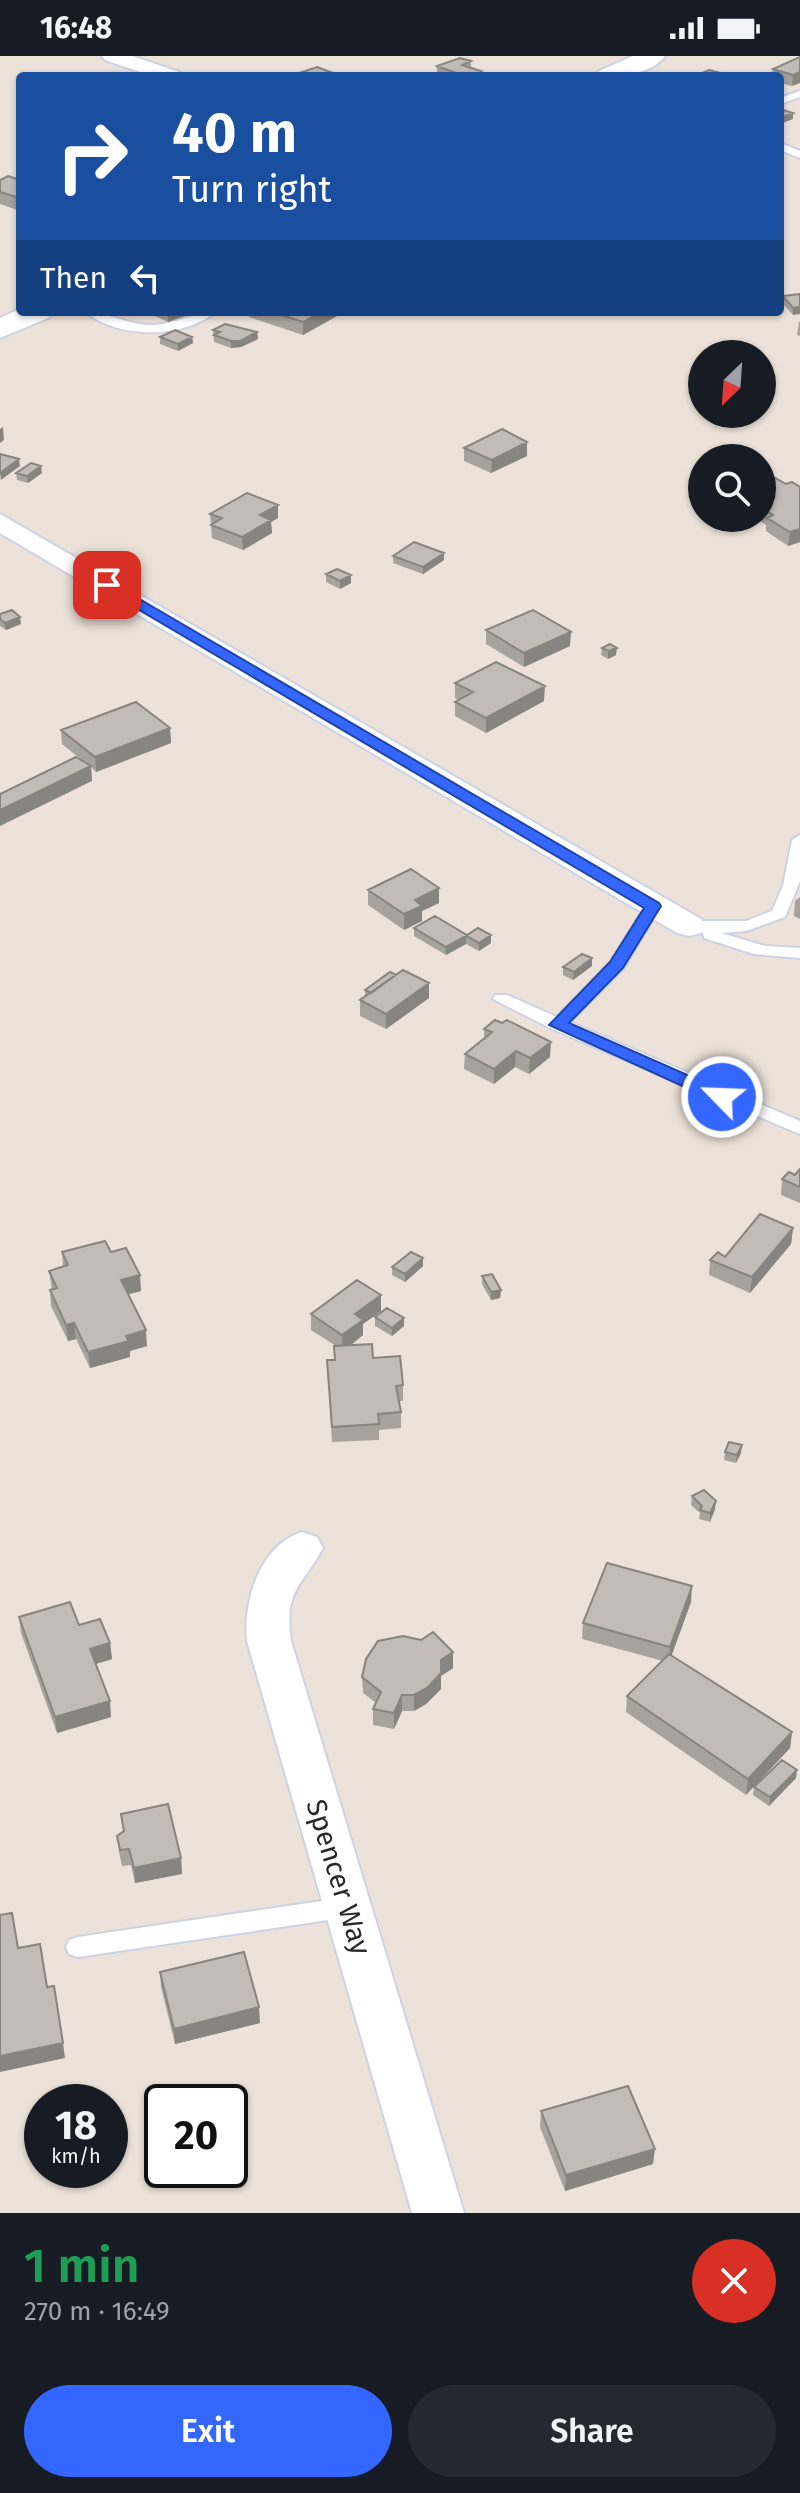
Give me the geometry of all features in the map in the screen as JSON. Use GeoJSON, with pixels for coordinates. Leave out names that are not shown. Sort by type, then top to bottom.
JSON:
{"type":"FeatureCollection","features":[{"type":"Feature","properties":{"kind":"street"},"geometry":{"type":"LineString","coordinates":[[112,56],[160,72]]}},
{"type":"Feature","properties":{"kind":"street"},"geometry":{"type":"LineString","coordinates":[[623,72],[653,56]]}},
{"type":"Feature","properties":{"kind":"street"},"geometry":{"type":"LineString","coordinates":[[0,329],[29,316]]}},
{"type":"Feature","properties":{"kind":"street"},"geometry":{"type":"LineString","coordinates":[[0,522],[689,926]]}},
{"type":"Feature","properties":{"kind":"street","name":"Spencer Way"},"geometry":{"type":"LineString","coordinates":[[302,1548],[278,1576],[264,1611],[292,1725],[438,2213]]}},
{"type":"Feature","properties":{"kind":"lane"},"geometry":{"type":"LineString","coordinates":[[100,316],[133,330],[169,330],[201,316]]}},
{"type":"Feature","properties":{"kind":"lane"},"geometry":{"type":"LineString","coordinates":[[689,926],[730,930],[757,925],[779,914],[791,886],[800,840]]}},
{"type":"Feature","properties":{"kind":"lane"},"geometry":{"type":"LineString","coordinates":[[558,1025],[617,965],[653,906]]}},
{"type":"Feature","properties":{"kind":"lane"},"geometry":{"type":"LineString","coordinates":[[689,926],[746,949],[775,954],[800,953]]}},
{"type":"Feature","properties":{"kind":"lane"},"geometry":{"type":"LineString","coordinates":[[501,999],[800,1128]]}},
{"type":"Feature","properties":{"kind":"lane"},"geometry":{"type":"LineString","coordinates":[[78,1947],[348,1907]]}},
{"type":"Feature","properties":{"kind":"building"},"geometry":{"type":"Polygon","coordinates":[[[800,57],[800,72],[793,75],[773,69],[800,57]]]}},
{"type":"Feature","properties":{"kind":"building"},"geometry":{"type":"Polygon","coordinates":[[[460,58],[471,61],[462,65],[481,71],[453,72],[437,66],[460,58]]]}},
{"type":"Feature","properties":{"kind":"building"},"geometry":{"type":"Polygon","coordinates":[[[317,67],[330,72],[302,72],[317,67]]]}},
{"type":"Feature","properties":{"kind":"building"},"geometry":{"type":"Polygon","coordinates":[[[8,176],[16,179],[16,197],[0,192],[0,180],[8,176]]]}},
{"type":"Feature","properties":{"kind":"building"},"geometry":{"type":"Polygon","coordinates":[[[800,294],[800,307],[793,308],[784,296],[800,294]]]}},
{"type":"Feature","properties":{"kind":"building"},"geometry":{"type":"Polygon","coordinates":[[[284,316],[314,316],[303,322],[284,316]]]}},
{"type":"Feature","properties":{"kind":"building"},"geometry":{"type":"Polygon","coordinates":[[[225,324],[257,332],[240,341],[214,335],[220,332],[213,330],[225,324]]]}},
{"type":"Feature","properties":{"kind":"building"},"geometry":{"type":"Polygon","coordinates":[[[175,330],[192,337],[178,344],[160,337],[175,330]]]}},
{"type":"Feature","properties":{"kind":"building"},"geometry":{"type":"Polygon","coordinates":[[[502,429],[527,442],[492,460],[464,448],[502,429]]]}},
{"type":"Feature","properties":{"kind":"building"},"geometry":{"type":"Polygon","coordinates":[[[0,454],[19,459],[0,473],[0,454]]]}},
{"type":"Feature","properties":{"kind":"building"},"geometry":{"type":"Polygon","coordinates":[[[31,463],[41,466],[27,476],[16,473],[31,463]]]}},
{"type":"Feature","properties":{"kind":"building"},"geometry":{"type":"Polygon","coordinates":[[[776,478],[800,487],[800,529],[790,532],[776,523],[776,478]]]}},
{"type":"Feature","properties":{"kind":"building"},"geometry":{"type":"Polygon","coordinates":[[[247,493],[278,505],[260,515],[271,520],[242,537],[211,525],[222,518],[210,514],[247,493]]]}},
{"type":"Feature","properties":{"kind":"building"},"geometry":{"type":"Polygon","coordinates":[[[414,542],[444,553],[423,567],[393,556],[414,542]]]}},
{"type":"Feature","properties":{"kind":"building"},"geometry":{"type":"Polygon","coordinates":[[[337,569],[351,575],[340,581],[326,574],[337,569]]]}},
{"type":"Feature","properties":{"kind":"building"},"geometry":{"type":"Polygon","coordinates":[[[12,610],[20,617],[5,623],[0,619],[0,614],[12,610]]]}},
{"type":"Feature","properties":{"kind":"building"},"geometry":{"type":"Polygon","coordinates":[[[533,610],[571,632],[524,653],[486,630],[533,610]]]}},
{"type":"Feature","properties":{"kind":"building"},"geometry":{"type":"Polygon","coordinates":[[[610,644],[617,648],[608,651],[602,648],[610,644]]]}},
{"type":"Feature","properties":{"kind":"building"},"geometry":{"type":"Polygon","coordinates":[[[496,662],[545,686],[486,718],[455,702],[473,692],[455,683],[496,662]]]}},
{"type":"Feature","properties":{"kind":"building"},"geometry":{"type":"Polygon","coordinates":[[[136,702],[170,728],[95,757],[61,730],[136,702]]]}},
{"type":"Feature","properties":{"kind":"building"},"geometry":{"type":"Polygon","coordinates":[[[76,757],[91,766],[0,810],[0,794],[76,757]]]}},
{"type":"Feature","properties":{"kind":"building"},"geometry":{"type":"Polygon","coordinates":[[[411,869],[439,888],[415,900],[422,906],[404,914],[368,890],[411,869]]]}},
{"type":"Feature","properties":{"kind":"building"},"geometry":{"type":"Polygon","coordinates":[[[435,916],[467,935],[478,928],[491,935],[479,943],[466,936],[446,947],[414,928],[435,916]]]}},
{"type":"Feature","properties":{"kind":"building"},"geometry":{"type":"Polygon","coordinates":[[[582,954],[592,958],[574,972],[563,967],[582,954]]]}},
{"type":"Feature","properties":{"kind":"building"},"geometry":{"type":"Polygon","coordinates":[[[403,970],[429,983],[386,1014],[360,1000],[403,970]]]}},
{"type":"Feature","properties":{"kind":"building"},"geometry":{"type":"Polygon","coordinates":[[[390,972],[396,975],[371,993],[365,990],[390,972]]]}},
{"type":"Feature","properties":{"kind":"building"},"geometry":{"type":"Polygon","coordinates":[[[495,1020],[502,1023],[507,1020],[551,1042],[530,1058],[516,1051],[494,1069],[465,1054],[492,1032],[484,1029],[495,1020]]]}},
{"type":"Feature","properties":{"kind":"building"},"geometry":{"type":"Polygon","coordinates":[[[800,1169],[800,1187],[782,1179],[789,1172],[795,1175],[800,1169]]]}},
{"type":"Feature","properties":{"kind":"building"},"geometry":{"type":"Polygon","coordinates":[[[760,1214],[793,1228],[752,1277],[710,1260],[718,1252],[725,1257],[760,1214]]]}},
{"type":"Feature","properties":{"kind":"building"},"geometry":{"type":"Polygon","coordinates":[[[105,1241],[111,1252],[126,1248],[140,1275],[121,1280],[146,1330],[126,1336],[129,1341],[88,1352],[74,1323],[66,1325],[50,1290],[57,1288],[49,1271],[68,1265],[62,1252],[105,1241]]]}},
{"type":"Feature","properties":{"kind":"building"},"geometry":{"type":"Polygon","coordinates":[[[411,1252],[423,1258],[405,1274],[392,1267],[411,1252]]]}},
{"type":"Feature","properties":{"kind":"building"},"geometry":{"type":"Polygon","coordinates":[[[492,1274],[501,1290],[491,1292],[482,1276],[492,1274]]]}},
{"type":"Feature","properties":{"kind":"building"},"geometry":{"type":"Polygon","coordinates":[[[357,1280],[381,1295],[355,1314],[363,1320],[342,1335],[311,1314],[357,1280]]]}},
{"type":"Feature","properties":{"kind":"building"},"geometry":{"type":"Polygon","coordinates":[[[387,1308],[404,1318],[392,1328],[375,1317],[387,1308]]]}},
{"type":"Feature","properties":{"kind":"building"},"geometry":{"type":"Polygon","coordinates":[[[372,1344],[373,1358],[400,1356],[403,1385],[396,1386],[401,1412],[378,1414],[379,1424],[332,1427],[327,1360],[335,1360],[334,1346],[372,1344]]]}},
{"type":"Feature","properties":{"kind":"building"},"geometry":{"type":"Polygon","coordinates":[[[729,1442],[742,1445],[737,1455],[725,1452],[729,1442]]]}},
{"type":"Feature","properties":{"kind":"building"},"geometry":{"type":"Polygon","coordinates":[[[704,1490],[716,1501],[710,1513],[700,1510],[702,1506],[692,1496],[704,1490]]]}},
{"type":"Feature","properties":{"kind":"building"},"geometry":{"type":"Polygon","coordinates":[[[607,1563],[692,1586],[670,1647],[583,1623],[607,1563]]]}},
{"type":"Feature","properties":{"kind":"building"},"geometry":{"type":"Polygon","coordinates":[[[70,1602],[79,1625],[100,1619],[110,1643],[90,1649],[110,1701],[55,1717],[19,1617],[70,1602]]]}},
{"type":"Feature","properties":{"kind":"building"},"geometry":{"type":"Polygon","coordinates":[[[433,1632],[453,1652],[441,1660],[441,1673],[427,1688],[414,1695],[402,1695],[394,1713],[373,1709],[381,1692],[362,1677],[366,1659],[378,1641],[403,1636],[421,1640],[433,1632]]]}},
{"type":"Feature","properties":{"kind":"building"},"geometry":{"type":"Polygon","coordinates":[[[669,1654],[792,1732],[748,1779],[627,1696],[669,1654]]]}},
{"type":"Feature","properties":{"kind":"building"},"geometry":{"type":"Polygon","coordinates":[[[782,1760],[797,1770],[770,1797],[754,1787],[782,1760]]]}},
{"type":"Feature","properties":{"kind":"building"},"geometry":{"type":"Polygon","coordinates":[[[168,1804],[181,1858],[134,1868],[129,1849],[120,1850],[117,1836],[124,1831],[121,1814],[168,1804]]]}},
{"type":"Feature","properties":{"kind":"building"},"geometry":{"type":"Polygon","coordinates":[[[12,1913],[18,1948],[40,1944],[47,1987],[54,1986],[63,2043],[0,2056],[0,1915],[12,1913]]]}},
{"type":"Feature","properties":{"kind":"building"},"geometry":{"type":"Polygon","coordinates":[[[244,1952],[259,2007],[174,2029],[160,1972],[244,1952]]]}},
{"type":"Feature","properties":{"kind":"building"},"geometry":{"type":"Polygon","coordinates":[[[628,2086],[655,2149],[566,2175],[541,2111],[628,2086]]]}},
{"type":"Feature","properties":{"kind":"route"},"geometry":{"type":"LineString","coordinates":[[107,585],[653,906],[617,965],[558,1025],[722,1097]]}}]}
